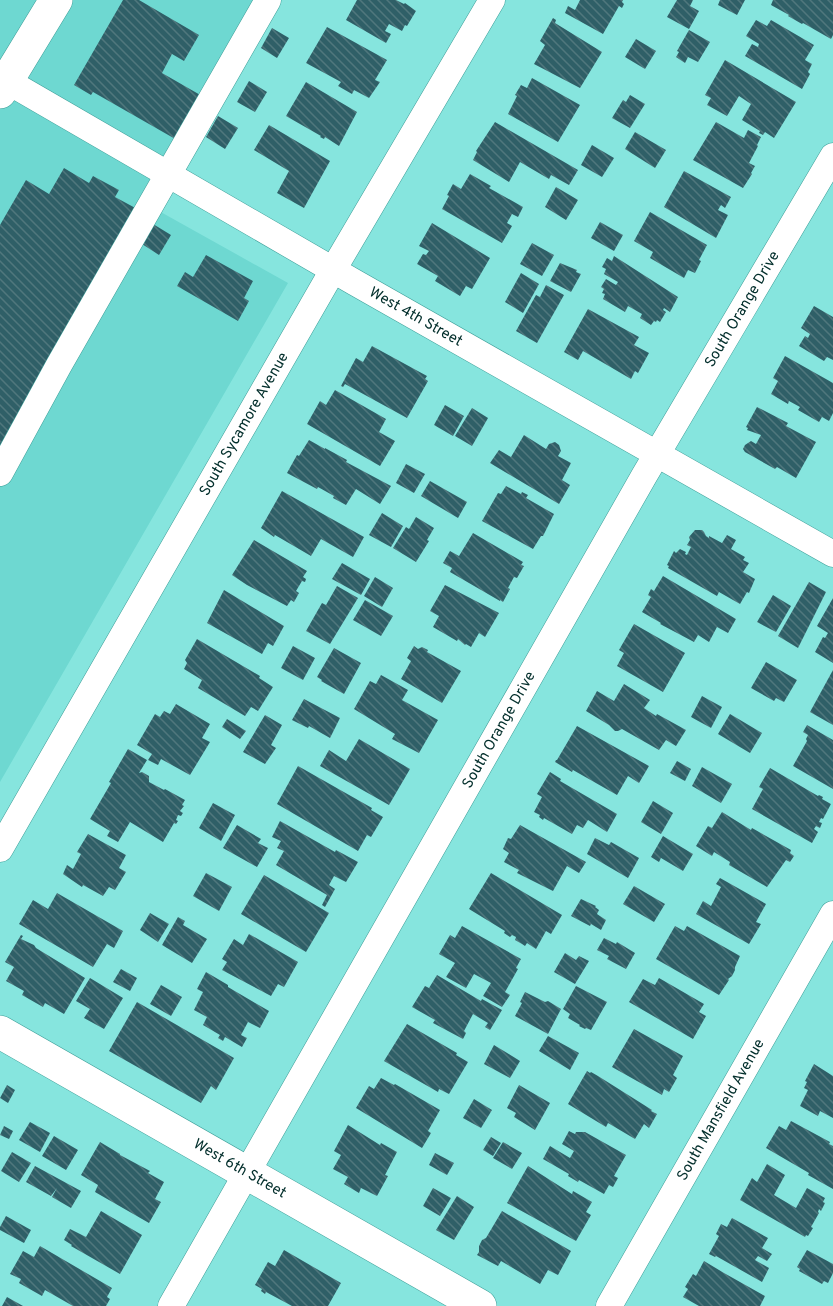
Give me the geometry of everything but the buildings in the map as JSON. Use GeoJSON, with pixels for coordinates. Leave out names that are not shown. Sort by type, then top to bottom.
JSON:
{"type":"FeatureCollection","features":[{"type":"Feature","properties":{"kind":"main road"},"geometry":{"type":"LineString","coordinates":[[2,83],[56,0]]}},
{"type":"Feature","properties":{"kind":"main road","name":"West 6th Street"},"geometry":{"type":"LineString","coordinates":[[0,1032],[480,1306]]}},
{"type":"Feature","properties":{"kind":"street"},"geometry":{"type":"LineString","coordinates":[[0,473],[167,174],[268,0]]}},
{"type":"Feature","properties":{"kind":"street","name":"South Sycamore Avenue"},"geometry":{"type":"LineString","coordinates":[[0,849],[333,270],[492,0]]}},
{"type":"Feature","properties":{"kind":"street","name":"West 4th Street"},"geometry":{"type":"LineString","coordinates":[[2,83],[167,174],[833,554]]}},
{"type":"Feature","properties":{"kind":"street","name":"South Orange Drive"},"geometry":{"type":"LineString","coordinates":[[171,1306],[657,455],[833,156]]}},
{"type":"Feature","properties":{"kind":"street","name":"South Mansfield Avenue"},"geometry":{"type":"LineString","coordinates":[[609,1306],[833,914]]}},
{"type":"Feature","properties":{"kind":"shaded area"},"geometry":{"type":"Polygon","coordinates":[[[0,0],[259,0],[141,201],[288,283],[0,782],[0,0]]]}}]}
